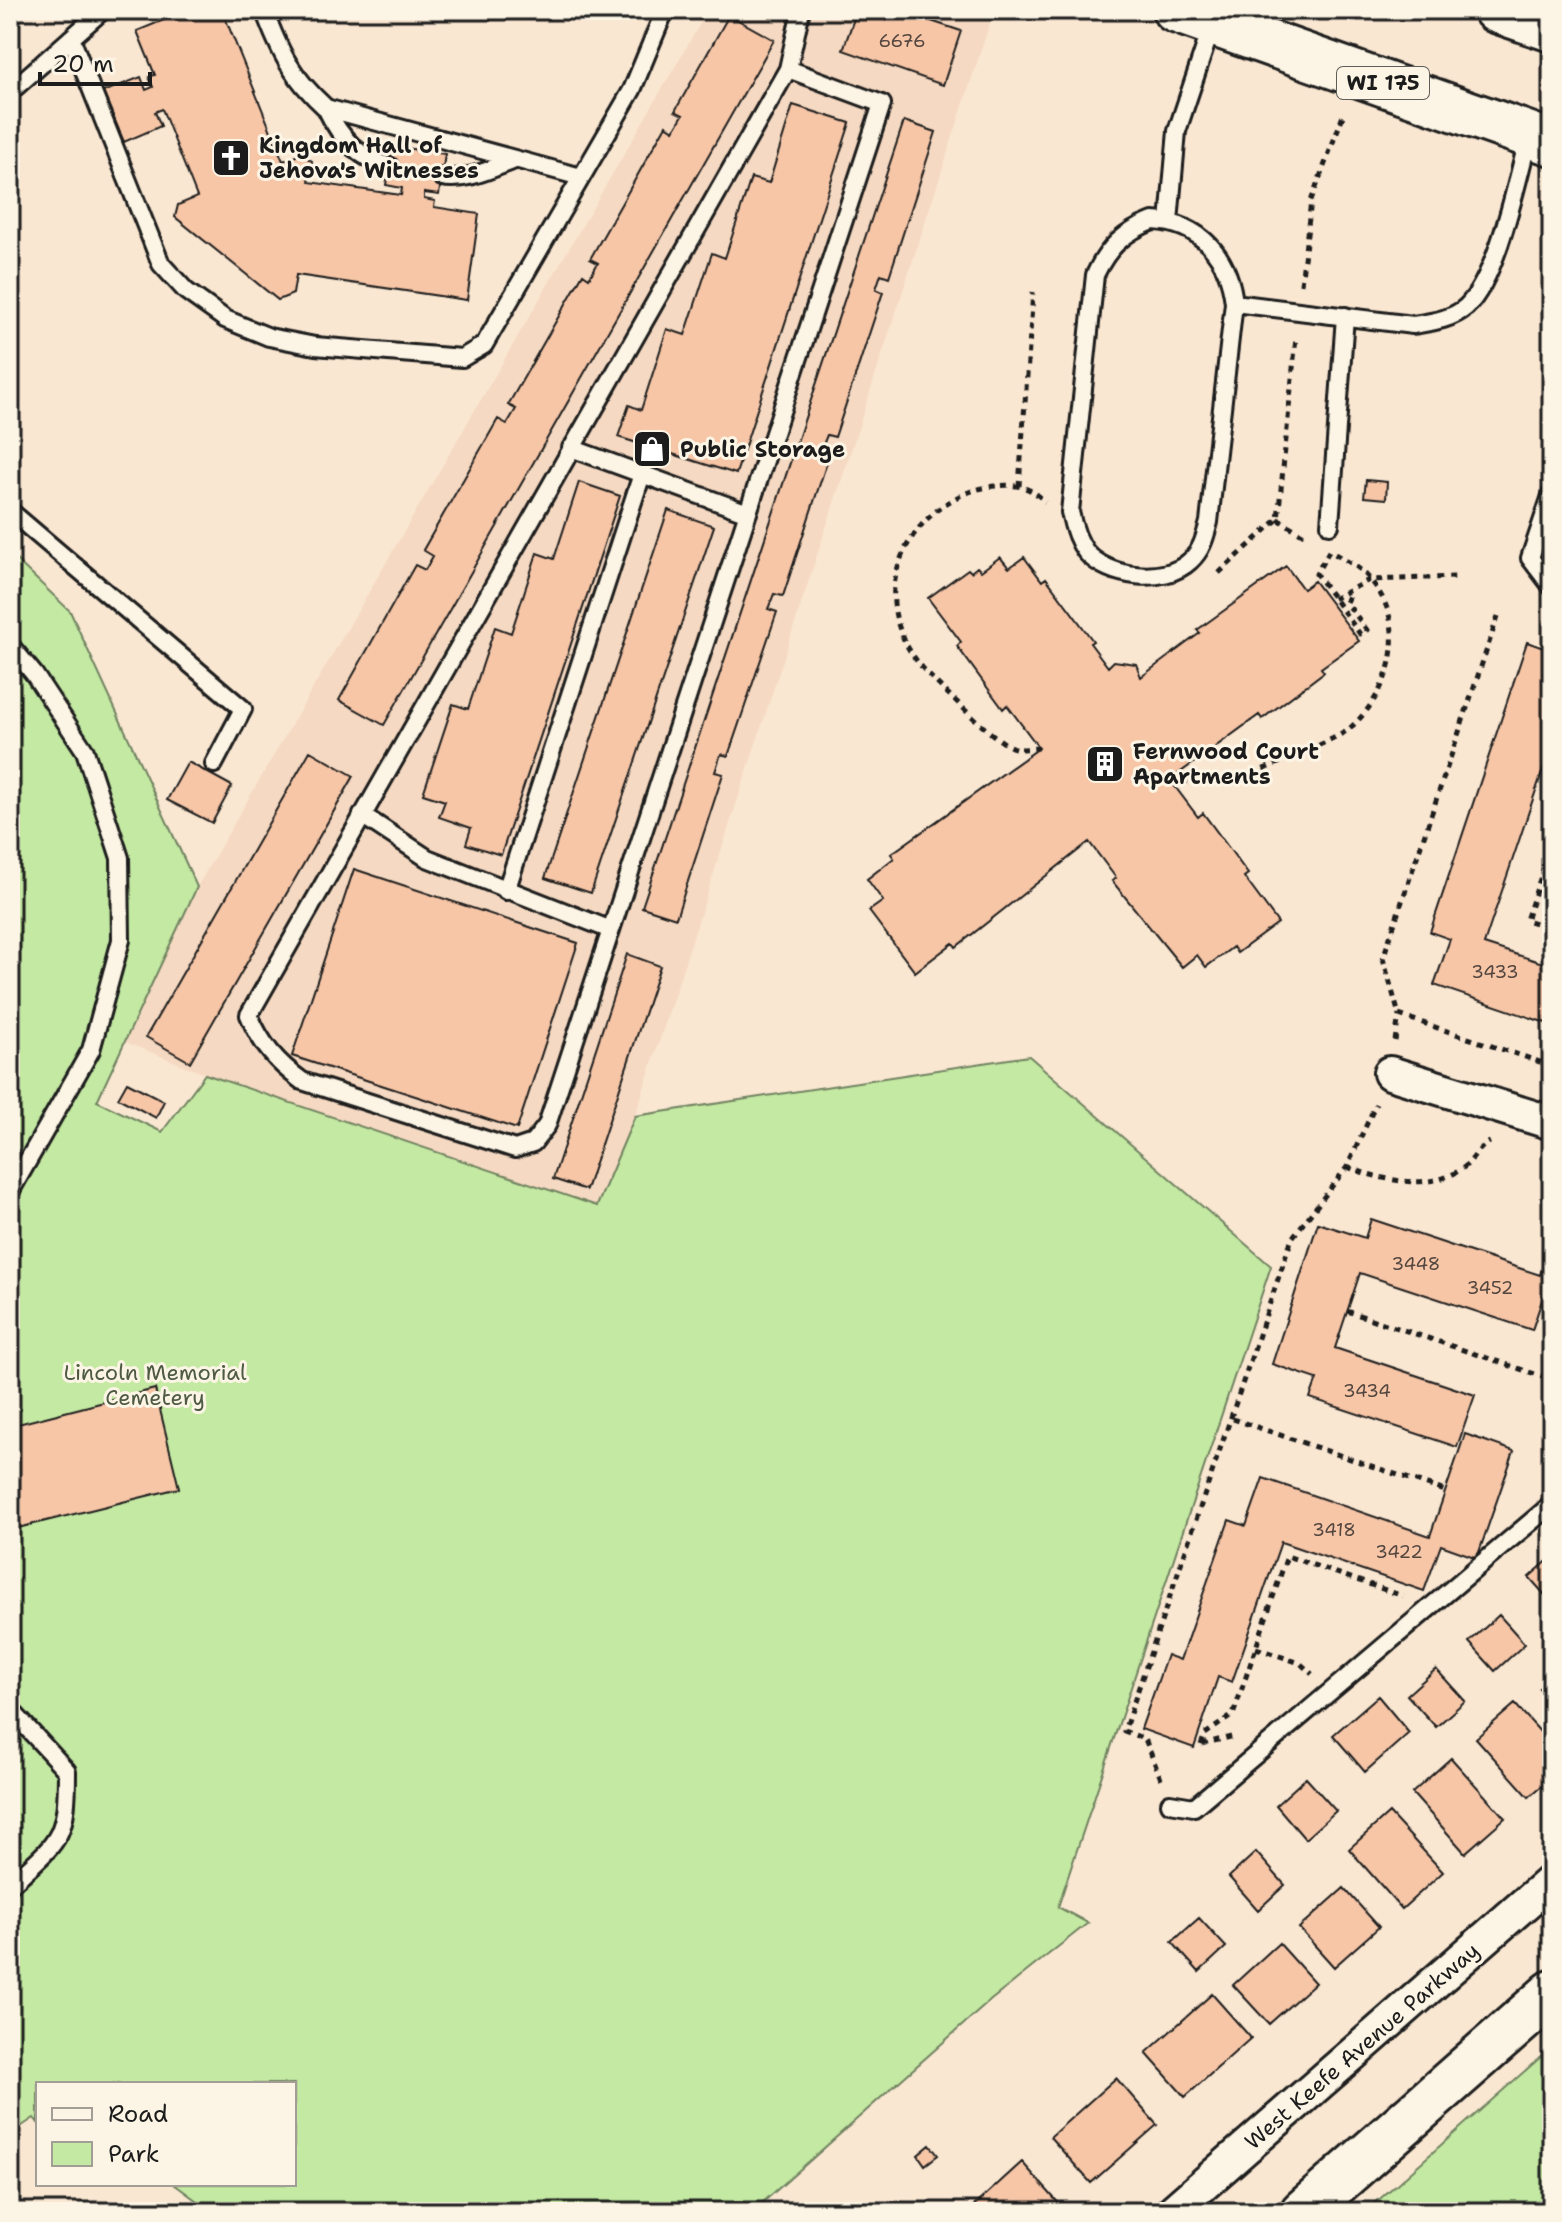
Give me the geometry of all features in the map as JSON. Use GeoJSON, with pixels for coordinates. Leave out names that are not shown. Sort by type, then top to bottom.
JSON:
{"type":"FeatureCollection","features":[{"type":"Feature","properties":{"kind":"main road"},"geometry":{"type":"LineString","coordinates":[[1496,10],[1552,29]]}},
{"type":"Feature","properties":{"kind":"main road","name":"WI 175"},"geometry":{"type":"LineString","coordinates":[[1194,17],[1541,139]]}},
{"type":"Feature","properties":{"kind":"main road"},"geometry":{"type":"LineString","coordinates":[[1303,2212],[1552,1993]]}},
{"type":"Feature","properties":{"kind":"street"},"geometry":{"type":"LineString","coordinates":[[1390,1073],[1552,1123]]}},
{"type":"Feature","properties":{"kind":"street","name":"West Keefe Avenue Parkway"},"geometry":{"type":"LineString","coordinates":[[1172,2212],[1552,1880]]}},
{"type":"Feature","properties":{"kind":"lane"},"geometry":{"type":"LineString","coordinates":[[10,92],[103,10]]}},
{"type":"Feature","properties":{"kind":"lane"},"geometry":{"type":"LineString","coordinates":[[264,10],[278,48],[298,83],[326,108],[336,129],[351,147],[378,164],[389,166]]}},
{"type":"Feature","properties":{"kind":"lane"},"geometry":{"type":"LineString","coordinates":[[71,38],[161,264],[186,291],[225,319],[269,337],[315,346],[462,358],[484,345],[632,90],[665,10]]}},
{"type":"Feature","properties":{"kind":"lane"},"geometry":{"type":"LineString","coordinates":[[788,69],[882,104],[547,1125],[533,1143],[515,1149],[302,1081],[280,1065],[260,1042],[249,1015],[788,69],[801,10]]}},
{"type":"Feature","properties":{"kind":"lane"},"geometry":{"type":"LineString","coordinates":[[1169,222],[1177,131],[1194,17]]}},
{"type":"Feature","properties":{"kind":"lane"},"geometry":{"type":"LineString","coordinates":[[326,108],[581,177]]}},
{"type":"Feature","properties":{"kind":"lane"},"geometry":{"type":"LineString","coordinates":[[1234,303],[1413,325],[1441,320],[1465,308],[1481,287],[1541,139]]}},
{"type":"Feature","properties":{"kind":"lane"},"geometry":{"type":"LineString","coordinates":[[442,177],[452,179],[515,160]]}},
{"type":"Feature","properties":{"kind":"lane"},"geometry":{"type":"LineString","coordinates":[[1153,221],[1169,222],[1192,230],[1222,259],[1232,278],[1234,303],[1209,522],[1202,545],[1189,563],[1170,572],[1147,576],[1106,567],[1087,553],[1075,533],[1070,512],[1095,275],[1105,254],[1119,239],[1153,221]]}},
{"type":"Feature","properties":{"kind":"lane"},"geometry":{"type":"LineString","coordinates":[[1330,525],[1345,316]]}},
{"type":"Feature","properties":{"kind":"lane"},"geometry":{"type":"LineString","coordinates":[[571,448],[748,513]]}},
{"type":"Feature","properties":{"kind":"lane"},"geometry":{"type":"LineString","coordinates":[[506,891],[642,474]]}},
{"type":"Feature","properties":{"kind":"lane"},"geometry":{"type":"LineString","coordinates":[[1552,493],[1530,558],[1552,587]]}},
{"type":"Feature","properties":{"kind":"lane"},"geometry":{"type":"LineString","coordinates":[[10,511],[243,709],[214,764]]}},
{"type":"Feature","properties":{"kind":"lane"},"geometry":{"type":"LineString","coordinates":[[10,645],[34,674],[85,751],[120,858],[121,927],[121,940],[91,1050],[10,1192]]}},
{"type":"Feature","properties":{"kind":"lane"},"geometry":{"type":"LineString","coordinates":[[362,815],[427,858],[611,930]]}},
{"type":"Feature","properties":{"kind":"lane"},"geometry":{"type":"LineString","coordinates":[[1170,1803],[1194,1807],[1552,1504]]}},
{"type":"Feature","properties":{"kind":"lane"},"geometry":{"type":"LineString","coordinates":[[10,1709],[67,1771],[67,1819],[51,1849],[10,1885]]}},
{"type":"Feature","properties":{"kind":"path"},"geometry":{"type":"LineString","coordinates":[[1303,251],[1311,201],[1345,112]]}},
{"type":"Feature","properties":{"kind":"path"},"geometry":{"type":"LineString","coordinates":[[1019,486],[1033,292]]}},
{"type":"Feature","properties":{"kind":"path"},"geometry":{"type":"LineString","coordinates":[[1211,579],[1278,519],[1297,325]]}},
{"type":"Feature","properties":{"kind":"path"},"geometry":{"type":"LineString","coordinates":[[1039,748],[1013,748],[930,678],[909,649],[898,625],[894,602],[897,573],[907,546],[923,522],[963,492],[983,487],[1019,486],[1039,495],[1047,505]]}},
{"type":"Feature","properties":{"kind":"path"},"geometry":{"type":"LineString","coordinates":[[1170,780],[1233,780],[1330,742],[1350,729],[1384,686],[1393,659],[1388,609],[1369,580],[1330,550],[1278,519]]}},
{"type":"Feature","properties":{"kind":"path"},"geometry":{"type":"LineString","coordinates":[[1330,550],[1316,574],[1360,634],[1367,630],[1346,602],[1351,592],[1369,580],[1457,577]]}},
{"type":"Feature","properties":{"kind":"path"},"geometry":{"type":"LineString","coordinates":[[1333,599],[1344,591],[1351,592]]}},
{"type":"Feature","properties":{"kind":"path"},"geometry":{"type":"LineString","coordinates":[[1170,1803],[1145,1739],[1124,1731],[1233,1419],[1292,1238],[1347,1167],[1390,1073],[1399,1015],[1383,958],[1498,616]]}},
{"type":"Feature","properties":{"kind":"path"},"geometry":{"type":"LineString","coordinates":[[1552,844],[1526,920],[1552,928]]}},
{"type":"Feature","properties":{"kind":"path"},"geometry":{"type":"LineString","coordinates":[[1399,1015],[1552,1066]]}},
{"type":"Feature","properties":{"kind":"path"},"geometry":{"type":"LineString","coordinates":[[1347,1167],[1383,1180],[1444,1177],[1465,1167],[1487,1143],[1498,1141]]}},
{"type":"Feature","properties":{"kind":"path"},"geometry":{"type":"LineString","coordinates":[[1347,1311],[1541,1376],[1552,1376]]}},
{"type":"Feature","properties":{"kind":"path"},"geometry":{"type":"LineString","coordinates":[[1233,1419],[1445,1491]]}},
{"type":"Feature","properties":{"kind":"path"},"geometry":{"type":"LineString","coordinates":[[1201,1745],[1205,1734],[1233,1715],[1287,1556],[1393,1593]]}},
{"type":"Feature","properties":{"kind":"path"},"geometry":{"type":"LineString","coordinates":[[1256,1648],[1300,1663]]}},
{"type":"Feature","properties":{"kind":"shaded area","name":"Public Storage"},"geometry":{"type":"Polygon","coordinates":[[[708,10],[994,10],[635,1116],[597,1206],[205,1074],[123,1041],[197,887],[708,10]]]}},
{"type":"Feature","properties":{"kind":"green space","name":"Lincoln Memorial Cemetery"},"geometry":{"type":"Polygon","coordinates":[[[10,554],[70,611],[197,887],[97,1101],[162,1132],[205,1074],[597,1206],[635,1116],[1029,1056],[1271,1266],[1058,1907],[1088,1923],[991,2000],[752,2212],[212,2212],[177,2186],[296,2186],[296,2082],[36,2082],[36,2120],[34,2118],[10,2134],[10,554]]]}},
{"type":"Feature","properties":{"kind":"green space"},"geometry":{"type":"Polygon","coordinates":[[[1552,2047],[1552,2212],[1365,2212],[1552,2047]]]}},
{"type":"Feature","properties":{"kind":"building","name":"Kingdom Hall of Jehova's Witnesses"},"geometry":{"type":"Polygon","coordinates":[[[188,10],[222,10],[283,161],[301,154],[312,161],[309,182],[401,195],[402,188],[386,185],[392,146],[445,154],[439,195],[424,193],[424,199],[435,201],[434,207],[479,214],[467,300],[296,275],[293,294],[278,300],[175,217],[178,205],[197,197],[162,109],[155,112],[161,126],[124,142],[103,92],[141,77],[146,90],[153,87],[149,77],[155,75],[137,31],[188,10]]]}},
{"type":"Feature","properties":{"kind":"building"},"geometry":{"type":"Polygon","coordinates":[[[857,10],[898,10],[961,31],[943,85],[843,50],[857,10]]]}},
{"type":"Feature","properties":{"kind":"building"},"geometry":{"type":"Polygon","coordinates":[[[729,15],[774,40],[384,725],[339,700],[415,565],[425,570],[433,556],[423,550],[498,419],[507,424],[516,409],[508,405],[583,274],[589,278],[598,263],[590,259],[666,125],[674,130],[683,115],[675,111],[729,15]]]}},
{"type":"Feature","properties":{"kind":"building"},"geometry":{"type":"Polygon","coordinates":[[[793,105],[850,123],[736,474],[618,437],[629,405],[641,410],[667,329],[685,335],[712,253],[725,258],[751,178],[769,183],[793,105]]]}},
{"type":"Feature","properties":{"kind":"building"},"geometry":{"type":"Polygon","coordinates":[[[904,121],[936,132],[889,277],[881,274],[876,289],[883,292],[835,437],[827,435],[821,450],[830,453],[783,596],[774,594],[768,609],[777,612],[728,756],[721,754],[715,772],[723,774],[676,918],[642,907],[904,121]]]}},
{"type":"Feature","properties":{"kind":"building"},"geometry":{"type":"Polygon","coordinates":[[[1366,480],[1387,482],[1386,499],[1364,497],[1366,480]]]}},
{"type":"Feature","properties":{"kind":"building"},"geometry":{"type":"Polygon","coordinates":[[[579,482],[620,496],[501,855],[466,844],[471,828],[439,817],[445,801],[423,794],[453,704],[468,709],[495,627],[511,633],[537,553],[554,559],[579,482]]]}},
{"type":"Feature","properties":{"kind":"building"},"geometry":{"type":"Polygon","coordinates":[[[668,510],[714,526],[591,893],[545,878],[668,510]]]}},
{"type":"Feature","properties":{"kind":"building","name":"Fernwood Court Apartments"},"geometry":{"type":"Polygon","coordinates":[[[1000,557],[1009,568],[1024,557],[1042,581],[1046,578],[1093,641],[1090,643],[1108,667],[1114,661],[1136,664],[1141,677],[1200,633],[1197,630],[1286,566],[1303,589],[1314,581],[1359,641],[1321,668],[1324,672],[1262,719],[1259,715],[1170,780],[1198,817],[1203,813],[1248,874],[1244,877],[1278,923],[1237,953],[1233,947],[1206,967],[1197,955],[1182,967],[1112,881],[1116,878],[1089,842],[956,947],[953,943],[915,972],[869,911],[883,901],[867,879],[894,858],[891,854],[1039,748],[1007,705],[1003,709],[957,646],[961,642],[928,598],[968,569],[971,572],[977,567],[981,571],[1000,557]]]}},
{"type":"Feature","properties":{"kind":"building"},"geometry":{"type":"Polygon","coordinates":[[[1527,642],[1552,651],[1552,743],[1484,944],[1552,966],[1552,1025],[1434,985],[1450,939],[1430,932],[1527,642]]]}},
{"type":"Feature","properties":{"kind":"building"},"geometry":{"type":"Polygon","coordinates":[[[310,751],[354,776],[190,1062],[146,1037],[310,751]]]}},
{"type":"Feature","properties":{"kind":"building"},"geometry":{"type":"Polygon","coordinates":[[[188,762],[232,786],[212,823],[167,800],[188,762]]]}},
{"type":"Feature","properties":{"kind":"building"},"geometry":{"type":"Polygon","coordinates":[[[354,869],[578,943],[517,1129],[292,1056],[354,869]]]}},
{"type":"Feature","properties":{"kind":"building"},"geometry":{"type":"Polygon","coordinates":[[[627,954],[660,966],[586,1190],[553,1179],[627,954]]]}},
{"type":"Feature","properties":{"kind":"building"},"geometry":{"type":"Polygon","coordinates":[[[127,1082],[164,1101],[156,1118],[118,1098],[127,1082]]]}},
{"type":"Feature","properties":{"kind":"building"},"geometry":{"type":"Polygon","coordinates":[[[1371,1219],[1540,1275],[1552,1238],[1552,1290],[1546,1288],[1532,1330],[1360,1273],[1335,1348],[1475,1395],[1457,1447],[1310,1398],[1317,1379],[1272,1364],[1318,1223],[1365,1238],[1371,1219]]]}},
{"type":"Feature","properties":{"kind":"building"},"geometry":{"type":"Polygon","coordinates":[[[155,1389],[179,1488],[10,1530],[10,1426],[155,1389]]]}},
{"type":"Feature","properties":{"kind":"building"},"geometry":{"type":"Polygon","coordinates":[[[1465,1434],[1514,1451],[1477,1558],[1441,1545],[1424,1591],[1281,1542],[1232,1682],[1218,1677],[1194,1748],[1141,1729],[1167,1655],[1180,1660],[1229,1520],[1246,1526],[1263,1478],[1430,1536],[1465,1434]]]}},
{"type":"Feature","properties":{"kind":"building"},"geometry":{"type":"Polygon","coordinates":[[[1552,1557],[1552,1603],[1529,1577],[1552,1557]]]}},
{"type":"Feature","properties":{"kind":"building"},"geometry":{"type":"Polygon","coordinates":[[[1499,1615],[1525,1644],[1495,1671],[1469,1642],[1499,1615]]]}},
{"type":"Feature","properties":{"kind":"building"},"geometry":{"type":"Polygon","coordinates":[[[1436,1669],[1465,1701],[1436,1727],[1407,1695],[1436,1669]]]}},
{"type":"Feature","properties":{"kind":"building"},"geometry":{"type":"Polygon","coordinates":[[[1552,1676],[1552,1702],[1539,1688],[1552,1676]]]}},
{"type":"Feature","properties":{"kind":"building"},"geometry":{"type":"Polygon","coordinates":[[[1378,1696],[1409,1733],[1365,1772],[1333,1735],[1378,1696]]]}},
{"type":"Feature","properties":{"kind":"building"},"geometry":{"type":"Polygon","coordinates":[[[1515,1704],[1552,1745],[1552,1777],[1529,1797],[1476,1738],[1515,1704]]]}},
{"type":"Feature","properties":{"kind":"building"},"geometry":{"type":"Polygon","coordinates":[[[1451,1758],[1505,1818],[1465,1853],[1412,1793],[1451,1758]]]}},
{"type":"Feature","properties":{"kind":"building"},"geometry":{"type":"Polygon","coordinates":[[[1306,1778],[1336,1811],[1305,1839],[1276,1805],[1306,1778]]]}},
{"type":"Feature","properties":{"kind":"building"},"geometry":{"type":"Polygon","coordinates":[[[1389,1813],[1443,1872],[1402,1909],[1349,1849],[1389,1813]]]}},
{"type":"Feature","properties":{"kind":"building"},"geometry":{"type":"Polygon","coordinates":[[[1256,1852],[1285,1885],[1258,1910],[1229,1877],[1256,1852]]]}},
{"type":"Feature","properties":{"kind":"building"},"geometry":{"type":"Polygon","coordinates":[[[1344,1888],[1379,1927],[1334,1967],[1299,1928],[1344,1888]]]}},
{"type":"Feature","properties":{"kind":"building"},"geometry":{"type":"Polygon","coordinates":[[[1199,1918],[1226,1947],[1199,1972],[1172,1942],[1199,1918]]]}},
{"type":"Feature","properties":{"kind":"building"},"geometry":{"type":"Polygon","coordinates":[[[1279,1943],[1315,1983],[1269,2024],[1233,1985],[1279,1943]]]}},
{"type":"Feature","properties":{"kind":"building"},"geometry":{"type":"Polygon","coordinates":[[[1212,1994],[1251,2038],[1185,2097],[1146,2053],[1212,1994]]]}},
{"type":"Feature","properties":{"kind":"building"},"geometry":{"type":"Polygon","coordinates":[[[1116,2078],[1157,2125],[1091,2183],[1050,2137],[1116,2078]]]}},
{"type":"Feature","properties":{"kind":"building"},"geometry":{"type":"Polygon","coordinates":[[[930,2145],[938,2155],[925,2165],[918,2155],[930,2145]]]}},
{"type":"Feature","properties":{"kind":"building"},"geometry":{"type":"Polygon","coordinates":[[[1022,2162],[1061,2206],[1054,2212],[967,2212],[1022,2162]]]}},
{"type":"Feature","properties":{"kind":"place","name":"Kingdom Hall of Jehova's Witnesses"},"geometry":{"type":"Point","coordinates":[231,158]}},
{"type":"Feature","properties":{"kind":"place","name":"Public Storage"},"geometry":{"type":"Point","coordinates":[652,449]}},
{"type":"Feature","properties":{"kind":"place","name":"Fernwood Court Apartments"},"geometry":{"type":"Point","coordinates":[1105,764]}}]}
